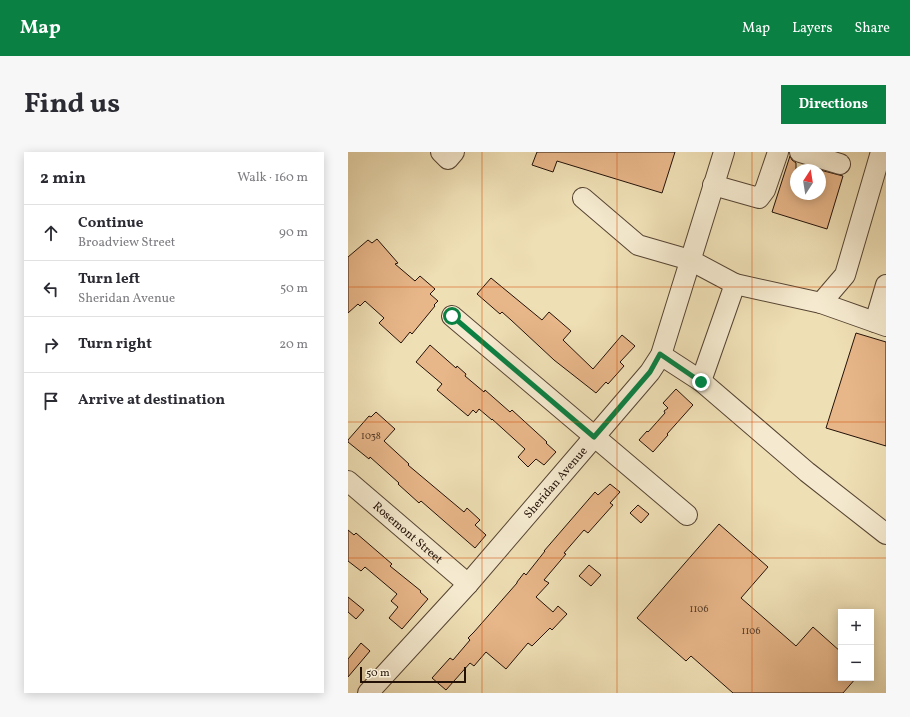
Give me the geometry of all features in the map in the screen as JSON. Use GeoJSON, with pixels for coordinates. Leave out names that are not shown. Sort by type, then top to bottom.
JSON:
{"type":"FeatureCollection","features":[{"type":"Feature","properties":{"kind":"street"},"geometry":{"type":"LineString","coordinates":[[441,152],[448,158],[454,152]]}},
{"type":"Feature","properties":{"kind":"street","name":"Sheridan Avenue"},"geometry":{"type":"LineString","coordinates":[[368,693],[468,584],[650,372],[660,354],[724,152]]}},
{"type":"Feature","properties":{"kind":"street"},"geometry":{"type":"LineString","coordinates":[[714,185],[759,198],[765,190],[778,152]]}},
{"type":"Feature","properties":{"kind":"street"},"geometry":{"type":"LineString","coordinates":[[800,152],[840,164]]}},
{"type":"Feature","properties":{"kind":"street"},"geometry":{"type":"LineString","coordinates":[[820,303],[845,275],[880,180],[881,152]]}},
{"type":"Feature","properties":{"kind":"street"},"geometry":{"type":"LineString","coordinates":[[583,198],[638,245],[690,260],[735,284],[820,303],[880,324],[886,285]]}},
{"type":"Feature","properties":{"kind":"street"},"geometry":{"type":"LineString","coordinates":[[701,382],[735,284]]}},
{"type":"Feature","properties":{"kind":"street"},"geometry":{"type":"LineString","coordinates":[[452,316],[687,515]]}},
{"type":"Feature","properties":{"kind":"street"},"geometry":{"type":"LineString","coordinates":[[660,354],[701,382],[807,472],[886,534]]}},
{"type":"Feature","properties":{"kind":"street","name":"Rosemont Street"},"geometry":{"type":"LineString","coordinates":[[348,481],[468,584]]}},
{"type":"Feature","properties":{"kind":"building"},"geometry":{"type":"Polygon","coordinates":[[[537,152],[675,152],[662,193],[557,161],[553,172],[532,165],[537,152]]]}},
{"type":"Feature","properties":{"kind":"building"},"geometry":{"type":"Polygon","coordinates":[[[790,156],[796,164],[790,164],[790,200],[826,200],[826,172],[843,176],[827,229],[772,212],[790,156]]]}},
{"type":"Feature","properties":{"kind":"building"},"geometry":{"type":"Polygon","coordinates":[[[377,239],[398,263],[395,264],[415,281],[420,276],[435,289],[430,294],[438,301],[412,334],[410,332],[401,343],[379,323],[384,318],[365,301],[360,306],[358,304],[348,313],[348,257],[368,240],[372,243],[377,239]]]}},
{"type":"Feature","properties":{"kind":"building"},"geometry":{"type":"Polygon","coordinates":[[[491,278],[542,320],[549,312],[571,331],[563,340],[593,369],[622,335],[635,346],[620,362],[624,366],[608,384],[606,382],[596,393],[554,360],[502,312],[500,314],[477,294],[491,278]]]}},
{"type":"Feature","properties":{"kind":"building"},"geometry":{"type":"Polygon","coordinates":[[[856,333],[886,342],[886,446],[826,428],[856,333]]]}},
{"type":"Feature","properties":{"kind":"building"},"geometry":{"type":"Polygon","coordinates":[[[430,345],[456,368],[457,366],[466,374],[465,376],[484,392],[485,390],[510,412],[512,410],[547,442],[546,443],[556,452],[544,465],[536,459],[528,467],[518,457],[525,449],[492,419],[479,409],[476,413],[473,410],[468,416],[437,390],[442,384],[416,362],[430,345]]]}},
{"type":"Feature","properties":{"kind":"building"},"geometry":{"type":"Polygon","coordinates":[[[676,389],[693,405],[653,452],[639,440],[665,413],[664,411],[668,408],[663,403],[676,389]]]}},
{"type":"Feature","properties":{"kind":"building"},"geometry":{"type":"Polygon","coordinates":[[[376,412],[395,429],[384,441],[409,464],[408,465],[464,512],[467,508],[480,520],[475,525],[486,535],[475,548],[421,501],[419,503],[370,457],[369,459],[348,442],[348,440],[369,416],[371,417],[376,412]]]}},
{"type":"Feature","properties":{"kind":"building"},"geometry":{"type":"Polygon","coordinates":[[[610,484],[620,492],[610,503],[613,505],[588,533],[584,530],[564,553],[566,554],[544,580],[549,583],[536,597],[553,612],[558,606],[567,614],[552,630],[550,628],[532,646],[528,643],[506,669],[486,652],[474,666],[470,663],[446,690],[432,678],[450,658],[453,660],[470,640],[468,638],[517,583],[524,573],[526,575],[544,551],[595,492],[598,495],[610,484]]]}},
{"type":"Feature","properties":{"kind":"building"},"geometry":{"type":"Polygon","coordinates":[[[638,505],[649,514],[641,523],[630,513],[638,505]]]}},
{"type":"Feature","properties":{"kind":"building"},"geometry":{"type":"Polygon","coordinates":[[[719,524],[768,567],[741,598],[796,646],[813,627],[838,649],[838,681],[853,681],[843,693],[733,693],[691,656],[686,661],[637,618],[719,524]]]}},
{"type":"Feature","properties":{"kind":"building"},"geometry":{"type":"Polygon","coordinates":[[[348,530],[354,535],[356,533],[392,564],[390,566],[421,591],[420,592],[428,599],[402,629],[389,618],[398,607],[391,601],[397,594],[365,567],[361,571],[348,561],[348,530]]]}},
{"type":"Feature","properties":{"kind":"building"},"geometry":{"type":"Polygon","coordinates":[[[589,565],[601,575],[591,586],[579,576],[589,565]]]}},
{"type":"Feature","properties":{"kind":"building"},"geometry":{"type":"Polygon","coordinates":[[[348,597],[364,610],[356,619],[348,612],[348,597]]]}},
{"type":"Feature","properties":{"kind":"building"},"geometry":{"type":"Polygon","coordinates":[[[361,643],[370,651],[348,677],[348,659],[361,643]]]}},
{"type":"Feature","properties":{"kind":"route"},"geometry":{"type":"LineString","coordinates":[[452,316],[594,437],[650,372],[656,364],[660,354],[701,382]]}}]}
